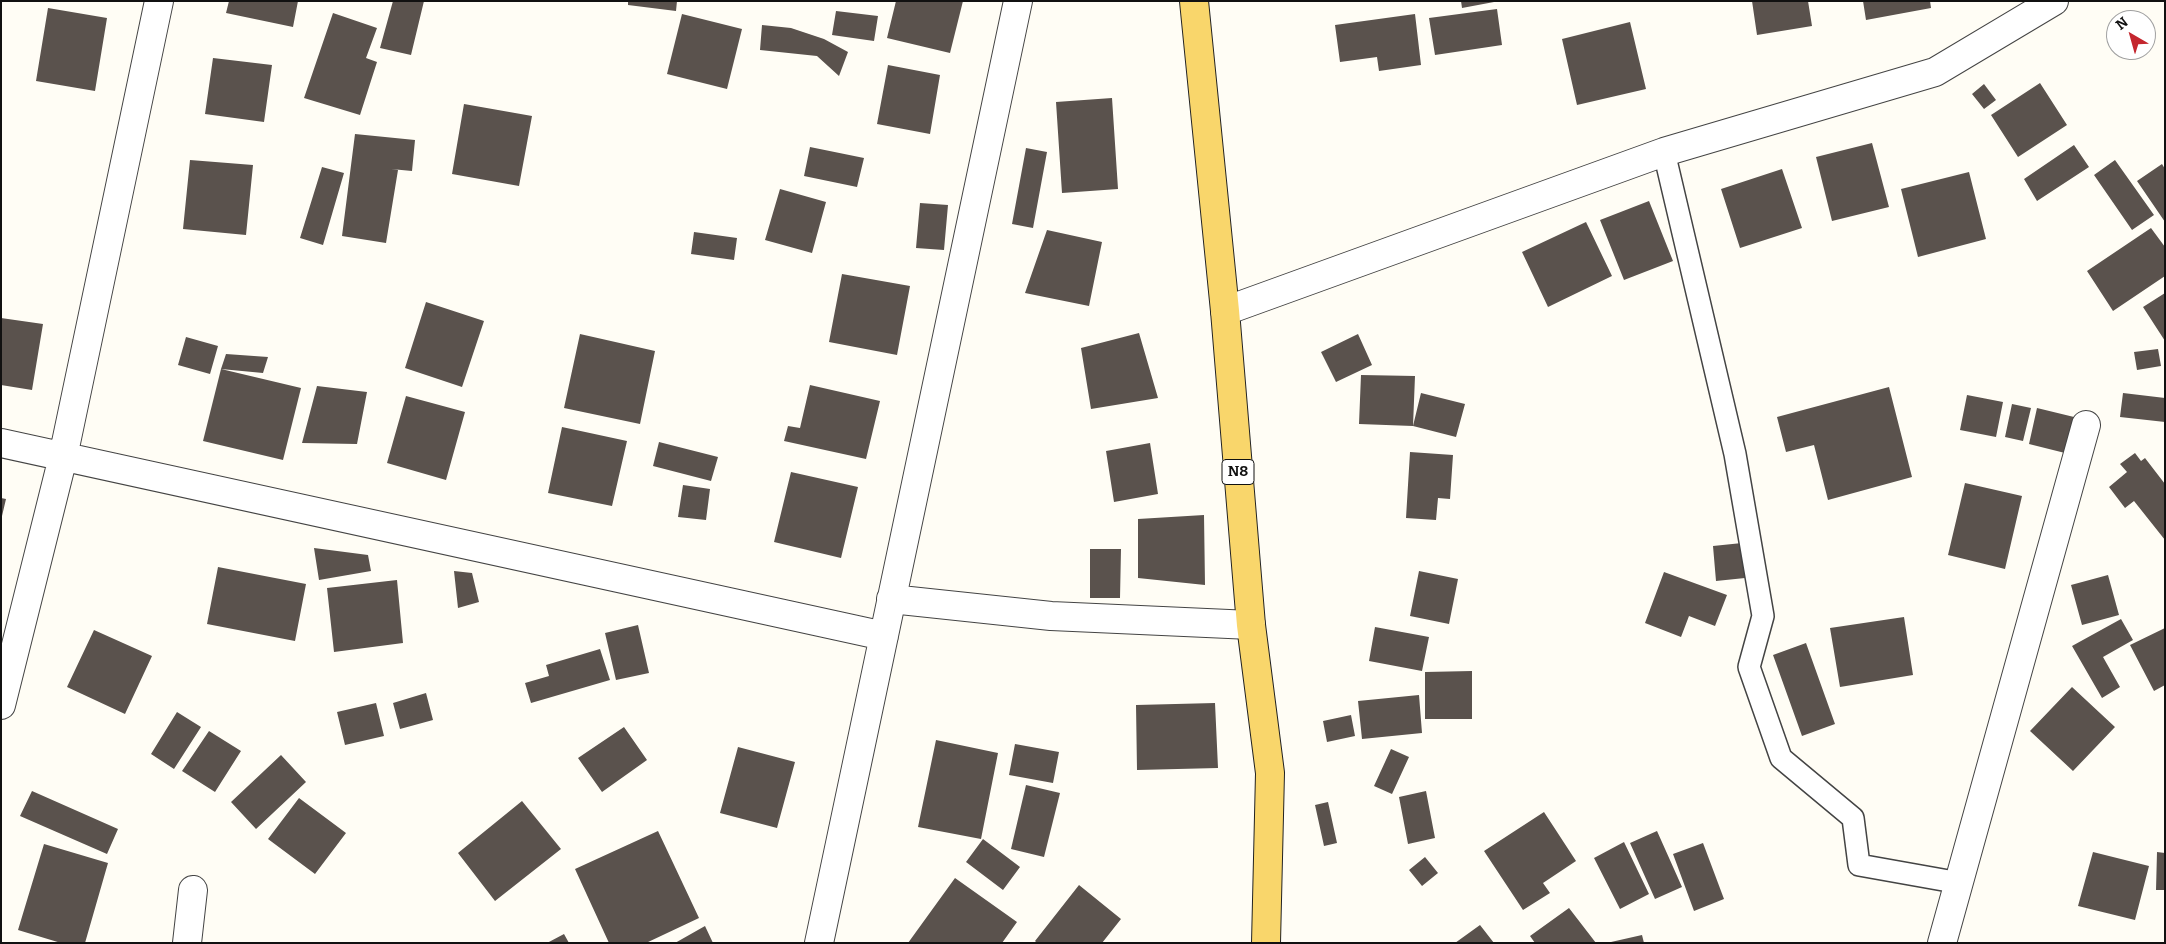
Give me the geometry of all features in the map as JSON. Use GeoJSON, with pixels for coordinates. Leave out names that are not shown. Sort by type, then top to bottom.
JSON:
{"type":"FeatureCollection","features":[{"type":"Feature","properties":{"kind":"main road","name":"N8"},"geometry":{"type":"LineString","coordinates":[[1194,1],[1225,311],[1250,625],[1270,773],[1266,943]]}},
{"type":"Feature","properties":{"kind":"street"},"geometry":{"type":"LineString","coordinates":[[1,704],[63,457],[159,1]]}},
{"type":"Feature","properties":{"kind":"street"},"geometry":{"type":"LineString","coordinates":[[819,943],[1018,1]]}},
{"type":"Feature","properties":{"kind":"street"},"geometry":{"type":"LineString","coordinates":[[1225,311],[1664,152],[1935,72],[2054,1]]}},
{"type":"Feature","properties":{"kind":"street"},"geometry":{"type":"LineString","coordinates":[[1942,943],[2086,425]]}},
{"type":"Feature","properties":{"kind":"street"},"geometry":{"type":"LineString","coordinates":[[1,443],[884,636]]}},
{"type":"Feature","properties":{"kind":"street"},"geometry":{"type":"LineString","coordinates":[[891,599],[1051,616],[1250,625]]}},
{"type":"Feature","properties":{"kind":"street"},"geometry":{"type":"LineString","coordinates":[[187,943],[193,890]]}},
{"type":"Feature","properties":{"kind":"lane"},"geometry":{"type":"LineString","coordinates":[[1664,152],[1735,454],[1763,616],[1749,667],[1781,758],[1853,818],[1859,865],[1960,883]]}},
{"type":"Feature","properties":{"kind":"building"},"geometry":{"type":"Polygon","coordinates":[[[229,1],[298,1],[293,27],[226,13],[229,1]]]}},
{"type":"Feature","properties":{"kind":"building"},"geometry":{"type":"Polygon","coordinates":[[[393,1],[424,1],[411,55],[380,48],[393,1]]]}},
{"type":"Feature","properties":{"kind":"building"},"geometry":{"type":"Polygon","coordinates":[[[628,1],[677,1],[676,11],[628,5],[628,1]]]}},
{"type":"Feature","properties":{"kind":"building"},"geometry":{"type":"Polygon","coordinates":[[[896,1],[963,1],[950,53],[887,38],[896,1]]]}},
{"type":"Feature","properties":{"kind":"building"},"geometry":{"type":"Polygon","coordinates":[[[1461,1],[1494,1],[1494,2],[1462,8],[1461,1]]]}},
{"type":"Feature","properties":{"kind":"building"},"geometry":{"type":"Polygon","coordinates":[[[1752,1],[1808,1],[1812,26],[1757,35],[1752,1]]]}},
{"type":"Feature","properties":{"kind":"building"},"geometry":{"type":"Polygon","coordinates":[[[1863,1],[1930,1],[1931,8],[1866,20],[1863,1]]]}},
{"type":"Feature","properties":{"kind":"building"},"geometry":{"type":"Polygon","coordinates":[[[48,8],[107,18],[95,91],[36,81],[48,8]]]}},
{"type":"Feature","properties":{"kind":"building"},"geometry":{"type":"Polygon","coordinates":[[[1497,9],[1502,45],[1435,55],[1429,18],[1497,9]]]}},
{"type":"Feature","properties":{"kind":"building"},"geometry":{"type":"Polygon","coordinates":[[[836,11],[878,16],[874,41],[832,35],[836,11]]]}},
{"type":"Feature","properties":{"kind":"building"},"geometry":{"type":"Polygon","coordinates":[[[333,13],[377,28],[366,58],[377,62],[360,115],[304,98],[333,13]]]}},
{"type":"Feature","properties":{"kind":"building"},"geometry":{"type":"Polygon","coordinates":[[[682,14],[742,29],[727,89],[667,74],[682,14]]]}},
{"type":"Feature","properties":{"kind":"building"},"geometry":{"type":"Polygon","coordinates":[[[1415,14],[1421,65],[1379,71],[1377,57],[1340,62],[1335,25],[1415,14]]]}},
{"type":"Feature","properties":{"kind":"building"},"geometry":{"type":"Polygon","coordinates":[[[1630,22],[1646,89],[1577,105],[1562,39],[1630,22]]]}},
{"type":"Feature","properties":{"kind":"building"},"geometry":{"type":"Polygon","coordinates":[[[762,25],[791,28],[824,39],[848,52],[839,76],[817,56],[760,50],[762,25]]]}},
{"type":"Feature","properties":{"kind":"building"},"geometry":{"type":"Polygon","coordinates":[[[213,58],[272,65],[264,122],[205,114],[213,58]]]}},
{"type":"Feature","properties":{"kind":"building"},"geometry":{"type":"Polygon","coordinates":[[[888,65],[940,75],[930,134],[877,124],[888,65]]]}},
{"type":"Feature","properties":{"kind":"building"},"geometry":{"type":"Polygon","coordinates":[[[2040,83],[2067,125],[2018,157],[1991,115],[2040,83]]]}},
{"type":"Feature","properties":{"kind":"building"},"geometry":{"type":"Polygon","coordinates":[[[1984,84],[1996,100],[1984,109],[1972,94],[1984,84]]]}},
{"type":"Feature","properties":{"kind":"building"},"geometry":{"type":"Polygon","coordinates":[[[1112,98],[1118,189],[1062,193],[1056,102],[1112,98]]]}},
{"type":"Feature","properties":{"kind":"building"},"geometry":{"type":"Polygon","coordinates":[[[464,104],[532,116],[519,186],[452,174],[464,104]]]}},
{"type":"Feature","properties":{"kind":"building"},"geometry":{"type":"Polygon","coordinates":[[[355,134],[415,140],[412,171],[391,169],[398,170],[386,243],[342,236],[355,134]]]}},
{"type":"Feature","properties":{"kind":"building"},"geometry":{"type":"Polygon","coordinates":[[[1872,143],[1889,207],[1832,221],[1816,157],[1872,143]]]}},
{"type":"Feature","properties":{"kind":"building"},"geometry":{"type":"Polygon","coordinates":[[[2074,145],[2089,167],[2037,201],[2024,179],[2074,145]]]}},
{"type":"Feature","properties":{"kind":"building"},"geometry":{"type":"Polygon","coordinates":[[[810,147],[864,158],[857,187],[804,176],[810,147]]]}},
{"type":"Feature","properties":{"kind":"building"},"geometry":{"type":"Polygon","coordinates":[[[1026,148],[1047,152],[1033,228],[1012,224],[1026,148]]]}},
{"type":"Feature","properties":{"kind":"building"},"geometry":{"type":"Polygon","coordinates":[[[190,160],[253,165],[246,235],[183,229],[190,160]]]}},
{"type":"Feature","properties":{"kind":"building"},"geometry":{"type":"Polygon","coordinates":[[[2115,160],[2154,215],[2132,230],[2094,175],[2115,160]]]}},
{"type":"Feature","properties":{"kind":"building"},"geometry":{"type":"Polygon","coordinates":[[[2162,164],[2165,169],[2165,222],[2137,181],[2162,164]]]}},
{"type":"Feature","properties":{"kind":"building"},"geometry":{"type":"Polygon","coordinates":[[[322,167],[344,173],[323,245],[300,238],[322,167]]]}},
{"type":"Feature","properties":{"kind":"building"},"geometry":{"type":"Polygon","coordinates":[[[1782,169],[1802,228],[1740,248],[1721,189],[1782,169]]]}},
{"type":"Feature","properties":{"kind":"building"},"geometry":{"type":"Polygon","coordinates":[[[1969,172],[1986,239],[1918,257],[1901,189],[1969,172]]]}},
{"type":"Feature","properties":{"kind":"building"},"geometry":{"type":"Polygon","coordinates":[[[780,189],[826,202],[812,253],[765,240],[780,189]]]}},
{"type":"Feature","properties":{"kind":"building"},"geometry":{"type":"Polygon","coordinates":[[[1649,201],[1673,261],[1624,280],[1600,220],[1649,201]]]}},
{"type":"Feature","properties":{"kind":"building"},"geometry":{"type":"Polygon","coordinates":[[[920,203],[948,205],[944,250],[916,248],[920,203]]]}},
{"type":"Feature","properties":{"kind":"building"},"geometry":{"type":"Polygon","coordinates":[[[1586,222],[1612,276],[1548,307],[1522,252],[1586,222]]]}},
{"type":"Feature","properties":{"kind":"building"},"geometry":{"type":"Polygon","coordinates":[[[2151,228],[2165,247],[2165,276],[2113,311],[2087,271],[2151,228]]]}},
{"type":"Feature","properties":{"kind":"building"},"geometry":{"type":"Polygon","coordinates":[[[1047,230],[1102,242],[1089,306],[1025,293],[1047,230]]]}},
{"type":"Feature","properties":{"kind":"building"},"geometry":{"type":"Polygon","coordinates":[[[694,232],[737,238],[734,260],[691,254],[694,232]]]}},
{"type":"Feature","properties":{"kind":"building"},"geometry":{"type":"Polygon","coordinates":[[[842,274],[910,286],[897,355],[829,342],[842,274]]]}},
{"type":"Feature","properties":{"kind":"building"},"geometry":{"type":"Polygon","coordinates":[[[2165,293],[2165,341],[2143,307],[2165,293]]]}},
{"type":"Feature","properties":{"kind":"building"},"geometry":{"type":"Polygon","coordinates":[[[426,302],[484,321],[462,387],[405,368],[426,302]]]}},
{"type":"Feature","properties":{"kind":"building"},"geometry":{"type":"Polygon","coordinates":[[[1,318],[43,324],[32,390],[1,385],[1,318]]]}},
{"type":"Feature","properties":{"kind":"building"},"geometry":{"type":"Polygon","coordinates":[[[1139,333],[1158,398],[1091,409],[1081,348],[1139,333]]]}},
{"type":"Feature","properties":{"kind":"building"},"geometry":{"type":"Polygon","coordinates":[[[580,334],[655,351],[640,424],[564,408],[580,334]]]}},
{"type":"Feature","properties":{"kind":"building"},"geometry":{"type":"Polygon","coordinates":[[[1358,334],[1372,365],[1336,382],[1321,352],[1358,334]]]}},
{"type":"Feature","properties":{"kind":"building"},"geometry":{"type":"Polygon","coordinates":[[[186,337],[218,346],[210,374],[178,365],[186,337]]]}},
{"type":"Feature","properties":{"kind":"building"},"geometry":{"type":"Polygon","coordinates":[[[2158,349],[2161,366],[2137,370],[2134,352],[2158,349]]]}},
{"type":"Feature","properties":{"kind":"building"},"geometry":{"type":"Polygon","coordinates":[[[226,354],[268,357],[263,373],[221,369],[226,354]]]}},
{"type":"Feature","properties":{"kind":"building"},"geometry":{"type":"Polygon","coordinates":[[[221,369],[301,388],[283,460],[203,441],[221,369]]]}},
{"type":"Feature","properties":{"kind":"building"},"geometry":{"type":"Polygon","coordinates":[[[1361,375],[1415,376],[1413,426],[1359,424],[1361,375]]]}},
{"type":"Feature","properties":{"kind":"building"},"geometry":{"type":"Polygon","coordinates":[[[810,385],[880,401],[866,459],[784,441],[788,426],[800,428],[810,385]]]}},
{"type":"Feature","properties":{"kind":"building"},"geometry":{"type":"Polygon","coordinates":[[[317,386],[367,392],[357,444],[302,443],[317,386]]]}},
{"type":"Feature","properties":{"kind":"building"},"geometry":{"type":"Polygon","coordinates":[[[1889,387],[1912,477],[1828,500],[1814,445],[1786,452],[1777,417],[1889,387]]]}},
{"type":"Feature","properties":{"kind":"building"},"geometry":{"type":"Polygon","coordinates":[[[1421,393],[1465,404],[1456,437],[1413,426],[1421,393]]]}},
{"type":"Feature","properties":{"kind":"building"},"geometry":{"type":"Polygon","coordinates":[[[2123,393],[2165,398],[2165,422],[2120,417],[2123,393]]]}},
{"type":"Feature","properties":{"kind":"building"},"geometry":{"type":"Polygon","coordinates":[[[1967,395],[2003,402],[1996,437],[1960,430],[1967,395]]]}},
{"type":"Feature","properties":{"kind":"building"},"geometry":{"type":"Polygon","coordinates":[[[406,396],[465,412],[446,480],[387,463],[406,396]]]}},
{"type":"Feature","properties":{"kind":"building"},"geometry":{"type":"Polygon","coordinates":[[[2012,404],[2031,408],[2023,441],[2005,437],[2012,404]]]}},
{"type":"Feature","properties":{"kind":"building"},"geometry":{"type":"Polygon","coordinates":[[[2037,408],[2074,417],[2065,453],[2029,444],[2037,408]]]}},
{"type":"Feature","properties":{"kind":"building"},"geometry":{"type":"Polygon","coordinates":[[[562,427],[627,441],[612,506],[548,493],[562,427]]]}},
{"type":"Feature","properties":{"kind":"building"},"geometry":{"type":"Polygon","coordinates":[[[659,442],[718,457],[711,481],[653,466],[659,442]]]}},
{"type":"Feature","properties":{"kind":"building"},"geometry":{"type":"Polygon","coordinates":[[[1150,443],[1158,494],[1114,502],[1106,451],[1150,443]]]}},
{"type":"Feature","properties":{"kind":"building"},"geometry":{"type":"Polygon","coordinates":[[[1410,452],[1453,455],[1450,499],[1438,498],[1436,520],[1406,518],[1410,452]]]}},
{"type":"Feature","properties":{"kind":"building"},"geometry":{"type":"Polygon","coordinates":[[[2135,453],[2141,461],[2145,458],[2165,484],[2165,540],[2134,501],[2125,508],[2109,487],[2127,472],[2120,464],[2135,453]]]}},
{"type":"Feature","properties":{"kind":"building"},"geometry":{"type":"Polygon","coordinates":[[[791,472],[858,487],[841,558],[774,542],[791,472]]]}},
{"type":"Feature","properties":{"kind":"building"},"geometry":{"type":"Polygon","coordinates":[[[1965,483],[2022,496],[2005,569],[1948,555],[1965,483]]]}},
{"type":"Feature","properties":{"kind":"building"},"geometry":{"type":"Polygon","coordinates":[[[683,485],[710,489],[706,520],[678,517],[683,485]]]}},
{"type":"Feature","properties":{"kind":"building"},"geometry":{"type":"Polygon","coordinates":[[[1,498],[6,499],[2,516],[1,516],[1,498]]]}},
{"type":"Feature","properties":{"kind":"building"},"geometry":{"type":"Polygon","coordinates":[[[1204,515],[1205,585],[1138,578],[1138,519],[1204,515]]]}},
{"type":"Feature","properties":{"kind":"building"},"geometry":{"type":"Polygon","coordinates":[[[1742,543],[1745,578],[1716,581],[1713,546],[1742,543]]]}},
{"type":"Feature","properties":{"kind":"building"},"geometry":{"type":"Polygon","coordinates":[[[314,548],[368,555],[371,571],[319,580],[314,548]]]}},
{"type":"Feature","properties":{"kind":"building"},"geometry":{"type":"Polygon","coordinates":[[[1090,549],[1121,549],[1120,598],[1090,598],[1090,549]]]}},
{"type":"Feature","properties":{"kind":"building"},"geometry":{"type":"Polygon","coordinates":[[[218,567],[306,584],[295,641],[207,624],[218,567]]]}},
{"type":"Feature","properties":{"kind":"building"},"geometry":{"type":"Polygon","coordinates":[[[454,571],[472,573],[479,602],[458,608],[454,571]]]}},
{"type":"Feature","properties":{"kind":"building"},"geometry":{"type":"Polygon","coordinates":[[[1419,571],[1458,579],[1449,624],[1410,616],[1419,571]]]}},
{"type":"Feature","properties":{"kind":"building"},"geometry":{"type":"Polygon","coordinates":[[[1664,572],[1727,595],[1715,626],[1689,616],[1681,637],[1645,623],[1664,572]]]}},
{"type":"Feature","properties":{"kind":"building"},"geometry":{"type":"Polygon","coordinates":[[[2108,575],[2119,615],[2082,625],[2071,585],[2108,575]]]}},
{"type":"Feature","properties":{"kind":"building"},"geometry":{"type":"Polygon","coordinates":[[[397,580],[403,643],[334,652],[327,588],[397,580]]]}},
{"type":"Feature","properties":{"kind":"building"},"geometry":{"type":"Polygon","coordinates":[[[1904,617],[1913,675],[1840,687],[1830,628],[1904,617]]]}},
{"type":"Feature","properties":{"kind":"building"},"geometry":{"type":"Polygon","coordinates":[[[2121,619],[2133,640],[2103,657],[2120,687],[2102,698],[2072,646],[2121,619]]]}},
{"type":"Feature","properties":{"kind":"building"},"geometry":{"type":"Polygon","coordinates":[[[638,625],[649,673],[616,680],[605,633],[638,625]]]}},
{"type":"Feature","properties":{"kind":"building"},"geometry":{"type":"Polygon","coordinates":[[[1375,627],[1429,637],[1422,671],[1369,661],[1375,627]]]}},
{"type":"Feature","properties":{"kind":"building"},"geometry":{"type":"Polygon","coordinates":[[[2165,628],[2165,685],[2154,691],[2130,645],[2165,628]]]}},
{"type":"Feature","properties":{"kind":"building"},"geometry":{"type":"Polygon","coordinates":[[[94,630],[152,656],[125,714],[67,687],[94,630]]]}},
{"type":"Feature","properties":{"kind":"building"},"geometry":{"type":"Polygon","coordinates":[[[1806,643],[1835,724],[1802,736],[1773,655],[1806,643]]]}},
{"type":"Feature","properties":{"kind":"building"},"geometry":{"type":"Polygon","coordinates":[[[600,649],[610,680],[531,703],[525,683],[549,676],[546,665],[600,649]]]}},
{"type":"Feature","properties":{"kind":"building"},"geometry":{"type":"Polygon","coordinates":[[[1472,671],[1472,719],[1425,719],[1425,672],[1472,671]]]}},
{"type":"Feature","properties":{"kind":"building"},"geometry":{"type":"Polygon","coordinates":[[[2072,687],[2115,727],[2073,771],[2030,731],[2072,687]]]}},
{"type":"Feature","properties":{"kind":"building"},"geometry":{"type":"Polygon","coordinates":[[[426,693],[433,720],[400,729],[393,703],[426,693]]]}},
{"type":"Feature","properties":{"kind":"building"},"geometry":{"type":"Polygon","coordinates":[[[1419,695],[1422,733],[1362,739],[1358,701],[1419,695]]]}},
{"type":"Feature","properties":{"kind":"building"},"geometry":{"type":"Polygon","coordinates":[[[376,703],[384,736],[345,745],[337,712],[376,703]]]}},
{"type":"Feature","properties":{"kind":"building"},"geometry":{"type":"Polygon","coordinates":[[[1215,703],[1218,768],[1137,770],[1136,705],[1215,703]]]}},
{"type":"Feature","properties":{"kind":"building"},"geometry":{"type":"Polygon","coordinates":[[[177,712],[201,727],[174,769],[151,754],[177,712]]]}},
{"type":"Feature","properties":{"kind":"building"},"geometry":{"type":"Polygon","coordinates":[[[1351,715],[1355,736],[1327,742],[1323,721],[1351,715]]]}},
{"type":"Feature","properties":{"kind":"building"},"geometry":{"type":"Polygon","coordinates":[[[624,727],[647,760],[602,792],[578,758],[624,727]]]}},
{"type":"Feature","properties":{"kind":"building"},"geometry":{"type":"Polygon","coordinates":[[[209,731],[241,751],[215,792],[182,771],[209,731]]]}},
{"type":"Feature","properties":{"kind":"building"},"geometry":{"type":"Polygon","coordinates":[[[936,740],[998,753],[981,839],[918,827],[936,740]]]}},
{"type":"Feature","properties":{"kind":"building"},"geometry":{"type":"Polygon","coordinates":[[[1015,744],[1059,752],[1053,783],[1009,775],[1015,744]]]}},
{"type":"Feature","properties":{"kind":"building"},"geometry":{"type":"Polygon","coordinates":[[[738,747],[795,762],[777,828],[720,813],[738,747]]]}},
{"type":"Feature","properties":{"kind":"building"},"geometry":{"type":"Polygon","coordinates":[[[1391,749],[1409,757],[1392,794],[1374,786],[1391,749]]]}},
{"type":"Feature","properties":{"kind":"building"},"geometry":{"type":"Polygon","coordinates":[[[281,755],[306,782],[256,829],[231,802],[281,755]]]}},
{"type":"Feature","properties":{"kind":"building"},"geometry":{"type":"Polygon","coordinates":[[[1026,785],[1060,793],[1044,857],[1011,849],[1026,785]]]}},
{"type":"Feature","properties":{"kind":"building"},"geometry":{"type":"Polygon","coordinates":[[[32,791],[118,829],[107,854],[20,816],[32,791]]]}},
{"type":"Feature","properties":{"kind":"building"},"geometry":{"type":"Polygon","coordinates":[[[1426,791],[1435,838],[1408,844],[1399,797],[1426,791]]]}},
{"type":"Feature","properties":{"kind":"building"},"geometry":{"type":"Polygon","coordinates":[[[299,798],[346,833],[315,874],[268,839],[299,798]]]}},
{"type":"Feature","properties":{"kind":"building"},"geometry":{"type":"Polygon","coordinates":[[[522,801],[561,849],[495,901],[458,853],[522,801]]]}},
{"type":"Feature","properties":{"kind":"building"},"geometry":{"type":"Polygon","coordinates":[[[1328,802],[1337,843],[1324,846],[1315,805],[1328,802]]]}},
{"type":"Feature","properties":{"kind":"building"},"geometry":{"type":"Polygon","coordinates":[[[1544,812],[1576,861],[1543,883],[1550,893],[1523,910],[1484,851],[1544,812]]]}},
{"type":"Feature","properties":{"kind":"building"},"geometry":{"type":"Polygon","coordinates":[[[658,831],[699,918],[646,943],[609,943],[575,869],[658,831]]]}},
{"type":"Feature","properties":{"kind":"building"},"geometry":{"type":"Polygon","coordinates":[[[1657,831],[1682,887],[1655,899],[1630,843],[1657,831]]]}},
{"type":"Feature","properties":{"kind":"building"},"geometry":{"type":"Polygon","coordinates":[[[983,839],[1020,867],[1003,890],[966,862],[983,839]]]}},
{"type":"Feature","properties":{"kind":"building"},"geometry":{"type":"Polygon","coordinates":[[[1624,842],[1649,894],[1620,909],[1594,858],[1624,842]]]}},
{"type":"Feature","properties":{"kind":"building"},"geometry":{"type":"Polygon","coordinates":[[[1703,843],[1724,899],[1694,911],[1673,854],[1703,843]]]}},
{"type":"Feature","properties":{"kind":"building"},"geometry":{"type":"Polygon","coordinates":[[[44,844],[108,863],[85,943],[61,943],[18,930],[44,844]]]}},
{"type":"Feature","properties":{"kind":"building"},"geometry":{"type":"Polygon","coordinates":[[[2093,852],[2149,866],[2135,920],[2078,906],[2093,852]]]}},
{"type":"Feature","properties":{"kind":"building"},"geometry":{"type":"Polygon","coordinates":[[[2157,852],[2165,853],[2165,890],[2156,890],[2157,852]]]}},
{"type":"Feature","properties":{"kind":"building"},"geometry":{"type":"Polygon","coordinates":[[[1425,857],[1438,873],[1422,886],[1409,870],[1425,857]]]}},
{"type":"Feature","properties":{"kind":"building"},"geometry":{"type":"Polygon","coordinates":[[[955,878],[1017,922],[1002,943],[908,943],[955,878]]]}},
{"type":"Feature","properties":{"kind":"building"},"geometry":{"type":"Polygon","coordinates":[[[1079,885],[1121,919],[1102,943],[1037,943],[1035,941],[1079,885]]]}},
{"type":"Feature","properties":{"kind":"building"},"geometry":{"type":"Polygon","coordinates":[[[1569,908],[1596,943],[1535,943],[1530,936],[1569,908]]]}},
{"type":"Feature","properties":{"kind":"building"},"geometry":{"type":"Polygon","coordinates":[[[1480,925],[1494,943],[1455,943],[1480,925]]]}},
{"type":"Feature","properties":{"kind":"building"},"geometry":{"type":"Polygon","coordinates":[[[705,926],[713,943],[675,943],[705,926]]]}},
{"type":"Feature","properties":{"kind":"building"},"geometry":{"type":"Polygon","coordinates":[[[564,934],[569,943],[547,943],[564,934]]]}},
{"type":"Feature","properties":{"kind":"building"},"geometry":{"type":"Polygon","coordinates":[[[1642,935],[1644,943],[1611,943],[1611,942],[1642,935]]]}}]}
